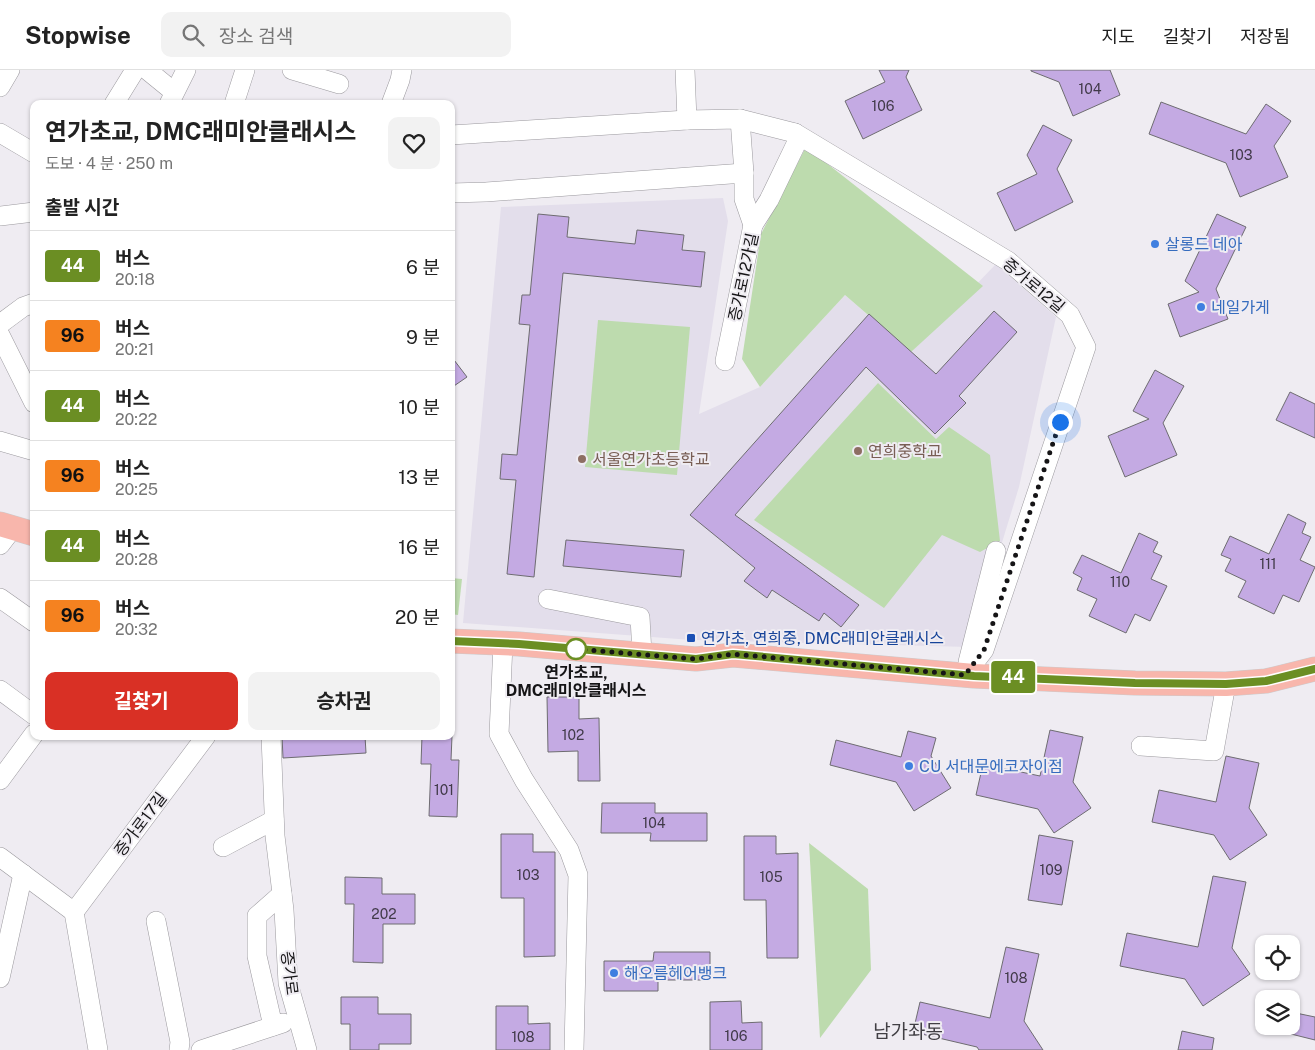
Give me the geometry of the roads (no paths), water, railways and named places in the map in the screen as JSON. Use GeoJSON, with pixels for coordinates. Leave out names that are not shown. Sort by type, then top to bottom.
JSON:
{"type":"FeatureCollection","features":[{"type":"Feature","properties":{"kind":"main road"},"geometry":{"type":"LineString","coordinates":[[455,641],[696,659],[733,654],[965,675],[1135,683],[1226,684],[1266,681],[1315,669]]}},
{"type":"Feature","properties":{"kind":"street"},"geometry":{"type":"LineString","coordinates":[[0,87],[10,70]]}},
{"type":"Feature","properties":{"kind":"street"},"geometry":{"type":"LineString","coordinates":[[116,100],[135,70]]}},
{"type":"Feature","properties":{"kind":"street"},"geometry":{"type":"LineString","coordinates":[[147,70],[171,98],[186,70]]}},
{"type":"Feature","properties":{"kind":"street"},"geometry":{"type":"LineString","coordinates":[[235,100],[245,70]]}},
{"type":"Feature","properties":{"kind":"street"},"geometry":{"type":"LineString","coordinates":[[292,70],[339,84]]}},
{"type":"Feature","properties":{"kind":"street"},"geometry":{"type":"LineString","coordinates":[[392,100],[402,70]]}},
{"type":"Feature","properties":{"kind":"street"},"geometry":{"type":"LineString","coordinates":[[685,70],[687,120]]}},
{"type":"Feature","properties":{"kind":"street"},"geometry":{"type":"LineString","coordinates":[[740,119],[744,200],[753,225]]}},
{"type":"Feature","properties":{"kind":"street"},"geometry":{"type":"LineString","coordinates":[[455,135],[687,120],[740,119],[795,133]]}},
{"type":"Feature","properties":{"kind":"street"},"geometry":{"type":"LineString","coordinates":[[0,133],[30,151]]}},
{"type":"Feature","properties":{"kind":"street","name":"증가로12가길"},"geometry":{"type":"LineString","coordinates":[[725,361],[753,225],[769,200],[797,142],[795,133]]}},
{"type":"Feature","properties":{"kind":"street","name":"증가로12길"},"geometry":{"type":"LineString","coordinates":[[795,133],[1008,261],[1070,315],[1086,347],[984,650],[965,675]]}},
{"type":"Feature","properties":{"kind":"street"},"geometry":{"type":"LineString","coordinates":[[455,193],[744,173]]}},
{"type":"Feature","properties":{"kind":"street"},"geometry":{"type":"LineString","coordinates":[[0,216],[30,212]]}},
{"type":"Feature","properties":{"kind":"street"},"geometry":{"type":"LineString","coordinates":[[0,324],[23,307],[30,305]]}},
{"type":"Feature","properties":{"kind":"street"},"geometry":{"type":"LineString","coordinates":[[0,335],[30,395]]}},
{"type":"Feature","properties":{"kind":"street"},"geometry":{"type":"LineString","coordinates":[[0,441],[30,450]]}},
{"type":"Feature","properties":{"kind":"street"},"geometry":{"type":"LineString","coordinates":[[965,675],[996,551]]}},
{"type":"Feature","properties":{"kind":"street"},"geometry":{"type":"LineString","coordinates":[[0,598],[30,619]]}},
{"type":"Feature","properties":{"kind":"street"},"geometry":{"type":"LineString","coordinates":[[548,599],[640,617],[642,654]]}},
{"type":"Feature","properties":{"kind":"street"},"geometry":{"type":"LineString","coordinates":[[503,644],[499,734],[524,780],[569,850],[578,874],[574,1050]]}},
{"type":"Feature","properties":{"kind":"street"},"geometry":{"type":"LineString","coordinates":[[1142,746],[1214,751],[1226,684]]}},
{"type":"Feature","properties":{"kind":"street"},"geometry":{"type":"LineString","coordinates":[[0,690],[30,711]]}},
{"type":"Feature","properties":{"kind":"street"},"geometry":{"type":"LineString","coordinates":[[0,780],[30,739]]}},
{"type":"Feature","properties":{"kind":"street","name":"증가로17길"},"geometry":{"type":"LineString","coordinates":[[74,912],[203,740]]}},
{"type":"Feature","properties":{"kind":"street","name":"증가로"},"geometry":{"type":"LineString","coordinates":[[271,740],[274,820],[282,894],[288,983],[308,1050]]}},
{"type":"Feature","properties":{"kind":"street"},"geometry":{"type":"LineString","coordinates":[[223,847],[274,820]]}},
{"type":"Feature","properties":{"kind":"street"},"geometry":{"type":"LineString","coordinates":[[0,857],[74,912],[98,1050]]}},
{"type":"Feature","properties":{"kind":"street"},"geometry":{"type":"LineString","coordinates":[[0,978],[23,874]]}},
{"type":"Feature","properties":{"kind":"street","name":"증가로"},"geometry":{"type":"LineString","coordinates":[[273,1026],[257,956],[256,916],[282,894]]}},
{"type":"Feature","properties":{"kind":"street"},"geometry":{"type":"LineString","coordinates":[[156,921],[180,1042],[179,1050]]}},
{"type":"Feature","properties":{"kind":"street"},"geometry":{"type":"LineString","coordinates":[[201,1050],[250,1042],[273,1026],[298,1018]]}},
{"type":"Feature","properties":{"kind":"place","name":"살롱드 데아"},"geometry":{"type":"Point","coordinates":[1155,244]}},
{"type":"Feature","properties":{"kind":"place","name":"네일가게"},"geometry":{"type":"Point","coordinates":[1201,307]}},
{"type":"Feature","properties":{"kind":"place","name":"연희중학교"},"geometry":{"type":"Point","coordinates":[858,451]}},
{"type":"Feature","properties":{"kind":"place","name":"서울연가초등학교"},"geometry":{"type":"Point","coordinates":[582,459]}},
{"type":"Feature","properties":{"kind":"place","name":"연가초, 연희중, DMC래미안클래시스"},"geometry":{"type":"Point","coordinates":[691,638]}},
{"type":"Feature","properties":{"kind":"place","name":"연가초교, DMC래미안클래시스"},"geometry":{"type":"Point","coordinates":[576,649]}},
{"type":"Feature","properties":{"kind":"place","name":"CU 서대문에코자이점"},"geometry":{"type":"Point","coordinates":[909,766]}},
{"type":"Feature","properties":{"kind":"place","name":"해오름헤어뱅크"},"geometry":{"type":"Point","coordinates":[614,973]}},
{"type":"Feature","properties":{"kind":"district","name":"남가좌동"},"geometry":{"type":"Point","coordinates":[908,1031]}}]}
